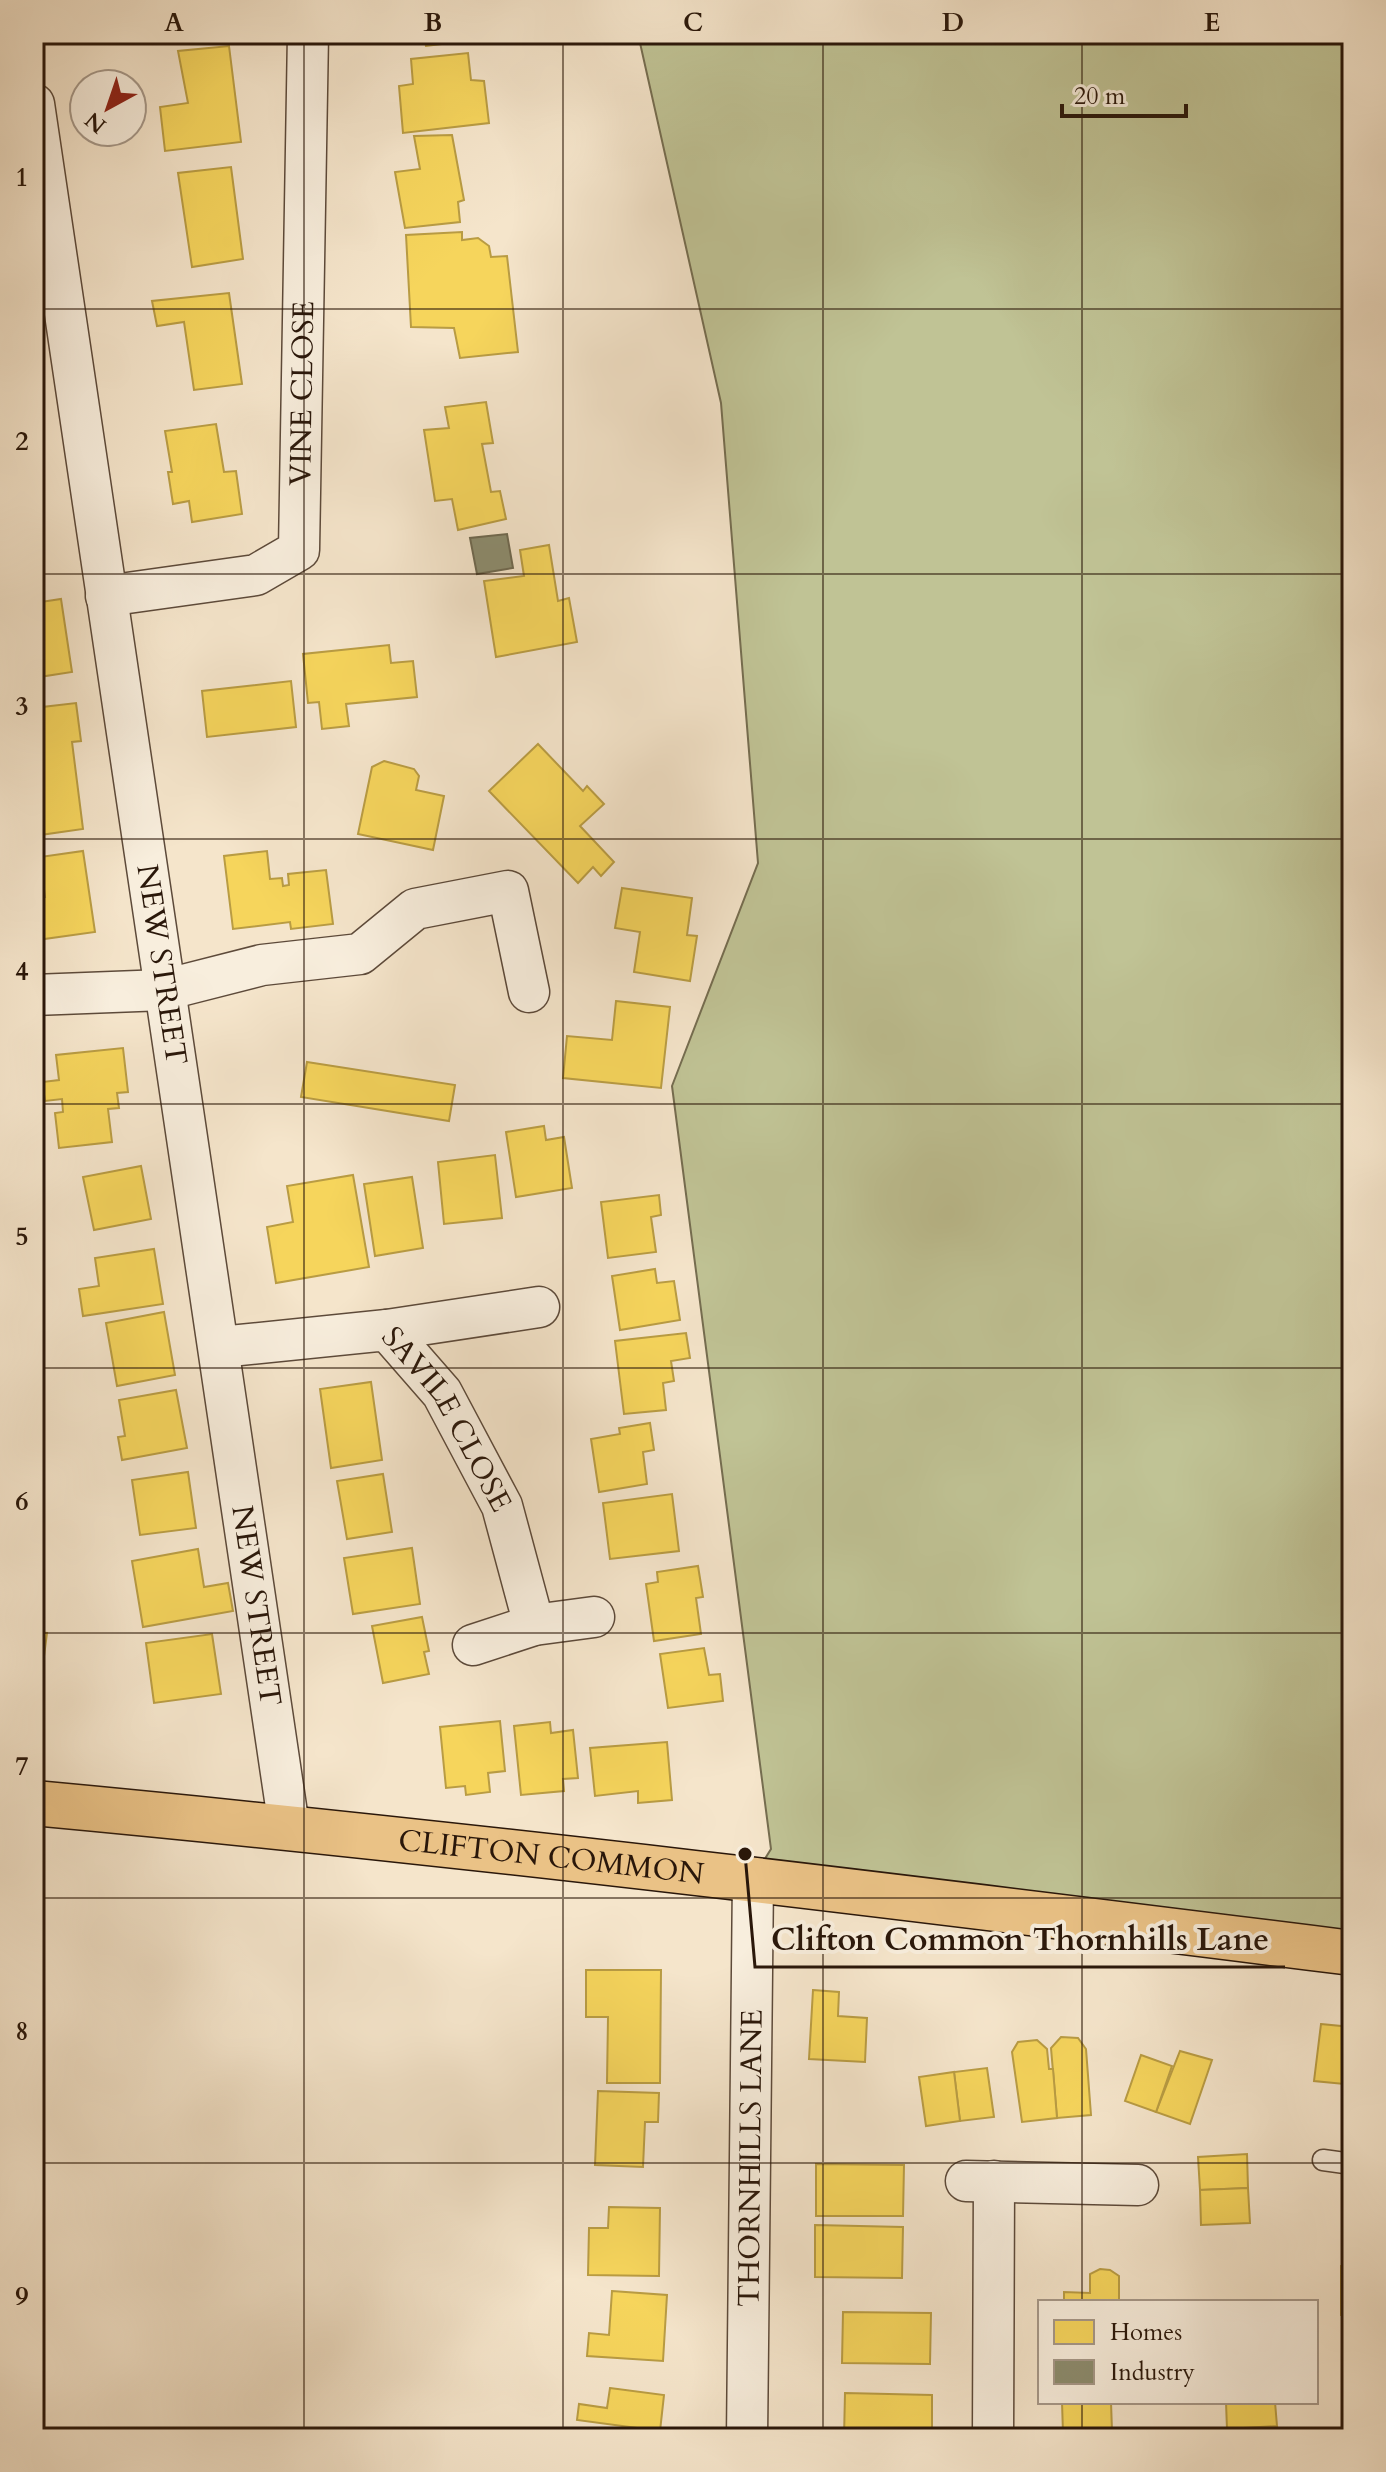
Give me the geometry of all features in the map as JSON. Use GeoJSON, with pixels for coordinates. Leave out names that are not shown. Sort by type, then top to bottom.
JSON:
{"type":"FeatureCollection","features":[{"type":"Feature","properties":{"kind":"main road","name":"CLIFTON COMMON"},"geometry":{"type":"LineString","coordinates":[[34,1803],[289,1827],[753,1878],[1352,1953]]}},
{"type":"Feature","properties":{"kind":"street","name":"VINE CLOSE"},"geometry":{"type":"LineString","coordinates":[[106,596],[256,575],[299,550],[308,34]]}},
{"type":"Feature","properties":{"kind":"street","name":"NEW STREET"},"geometry":{"type":"LineString","coordinates":[[34,104],[289,1827]]}},
{"type":"Feature","properties":{"kind":"street"},"geometry":{"type":"LineString","coordinates":[[34,995],[164,990],[262,965],[360,954],[415,909],[508,891],[529,992]]}},
{"type":"Feature","properties":{"kind":"street"},"geometry":{"type":"LineString","coordinates":[[387,1330],[539,1307]]}},
{"type":"Feature","properties":{"kind":"street","name":"SAVILE CLOSE"},"geometry":{"type":"LineString","coordinates":[[220,1347],[387,1330],[442,1393],[502,1506],[534,1625]]}},
{"type":"Feature","properties":{"kind":"street"},"geometry":{"type":"LineString","coordinates":[[473,1645],[534,1625],[594,1617]]}},
{"type":"Feature","properties":{"kind":"street","name":"THORNHILLS LANE"},"geometry":{"type":"LineString","coordinates":[[747,2438],[753,1878]]}},
{"type":"Feature","properties":{"kind":"street"},"geometry":{"type":"LineString","coordinates":[[993,2438],[980,2181],[1138,2185]]}},
{"type":"Feature","properties":{"kind":"lane"},"geometry":{"type":"LineString","coordinates":[[1323,2160],[1352,2164]]}},
{"type":"Feature","properties":{"kind":"green space"},"geometry":{"type":"Polygon","coordinates":[[[638,34],[1352,34],[1352,1953],[753,1878],[771,1849],[672,1086],[758,863],[721,403],[638,34]]]}},
{"type":"Feature","properties":{"kind":"building: Homes"},"geometry":{"type":"Polygon","coordinates":[[[423,34],[484,34],[485,39],[426,46],[423,34]]]}},
{"type":"Feature","properties":{"kind":"building: Homes"},"geometry":{"type":"Polygon","coordinates":[[[229,46],[241,142],[165,151],[160,107],[188,103],[178,51],[229,46]]]}},
{"type":"Feature","properties":{"kind":"building: Homes"},"geometry":{"type":"Polygon","coordinates":[[[468,53],[471,80],[484,81],[489,123],[403,133],[399,86],[413,84],[411,59],[468,53]]]}},
{"type":"Feature","properties":{"kind":"building: Homes"},"geometry":{"type":"Polygon","coordinates":[[[452,135],[464,200],[458,202],[460,222],[405,228],[395,172],[420,169],[414,136],[452,135]]]}},
{"type":"Feature","properties":{"kind":"building: Homes"},"geometry":{"type":"Polygon","coordinates":[[[231,167],[243,259],[192,267],[178,173],[231,167]]]}},
{"type":"Feature","properties":{"kind":"building: Homes"},"geometry":{"type":"Polygon","coordinates":[[[462,232],[462,240],[478,238],[489,246],[491,257],[507,256],[518,352],[460,358],[454,328],[411,327],[406,235],[462,232]]]}},
{"type":"Feature","properties":{"kind":"building: Homes"},"geometry":{"type":"Polygon","coordinates":[[[229,293],[242,384],[194,390],[184,322],[157,326],[152,301],[229,293]]]}},
{"type":"Feature","properties":{"kind":"building: Homes"},"geometry":{"type":"Polygon","coordinates":[[[486,402],[493,443],[482,444],[491,492],[500,491],[506,519],[458,530],[452,499],[435,501],[424,430],[449,428],[445,407],[486,402]]]}},
{"type":"Feature","properties":{"kind":"building: Homes"},"geometry":{"type":"Polygon","coordinates":[[[216,424],[224,472],[236,471],[242,514],[192,522],[189,501],[173,504],[168,472],[172,472],[165,431],[216,424]]]}},
{"type":"Feature","properties":{"kind":"building: Homes"},"geometry":{"type":"Polygon","coordinates":[[[549,545],[558,601],[569,598],[577,642],[496,657],[484,581],[524,576],[520,550],[549,545]]]}},
{"type":"Feature","properties":{"kind":"building: Homes"},"geometry":{"type":"Polygon","coordinates":[[[61,599],[72,672],[39,677],[34,664],[34,603],[61,599]]]}},
{"type":"Feature","properties":{"kind":"building: Homes"},"geometry":{"type":"Polygon","coordinates":[[[389,645],[391,663],[413,661],[417,697],[346,704],[349,726],[322,729],[319,702],[308,703],[303,654],[389,645]]]}},
{"type":"Feature","properties":{"kind":"building: Homes"},"geometry":{"type":"Polygon","coordinates":[[[291,681],[296,727],[207,737],[202,691],[291,681]]]}},
{"type":"Feature","properties":{"kind":"building: Homes"},"geometry":{"type":"Polygon","coordinates":[[[76,703],[81,741],[72,742],[83,829],[40,835],[34,784],[34,708],[76,703]]]}},
{"type":"Feature","properties":{"kind":"building: Homes"},"geometry":{"type":"Polygon","coordinates":[[[538,744],[583,791],[587,786],[604,804],[580,826],[614,862],[601,876],[593,867],[578,883],[489,791],[538,744]]]}},
{"type":"Feature","properties":{"kind":"building: Homes"},"geometry":{"type":"Polygon","coordinates":[[[384,761],[414,769],[419,776],[416,790],[444,796],[433,850],[358,834],[372,767],[384,761]]]}},
{"type":"Feature","properties":{"kind":"building: Homes"},"geometry":{"type":"Polygon","coordinates":[[[83,851],[95,932],[37,940],[34,898],[45,897],[40,857],[83,851]]]}},
{"type":"Feature","properties":{"kind":"building: Homes"},"geometry":{"type":"Polygon","coordinates":[[[267,851],[270,879],[282,878],[283,886],[289,885],[288,874],[326,870],[333,924],[291,929],[290,922],[233,929],[224,856],[267,851]]]}},
{"type":"Feature","properties":{"kind":"building: Homes"},"geometry":{"type":"Polygon","coordinates":[[[622,888],[692,898],[687,935],[697,936],[690,981],[634,972],[640,932],[615,928],[622,888]]]}},
{"type":"Feature","properties":{"kind":"building: Homes"},"geometry":{"type":"Polygon","coordinates":[[[616,1001],[670,1007],[661,1088],[563,1078],[567,1036],[612,1040],[616,1001]]]}},
{"type":"Feature","properties":{"kind":"building: Homes"},"geometry":{"type":"Polygon","coordinates":[[[123,1048],[128,1092],[117,1093],[119,1108],[108,1109],[112,1142],[59,1148],[55,1113],[63,1112],[62,1099],[45,1101],[42,1082],[59,1080],[56,1055],[123,1048]]]}},
{"type":"Feature","properties":{"kind":"building: Homes"},"geometry":{"type":"Polygon","coordinates":[[[307,1062],[455,1085],[449,1121],[301,1097],[307,1062]]]}},
{"type":"Feature","properties":{"kind":"building: Homes"},"geometry":{"type":"Polygon","coordinates":[[[544,1126],[546,1140],[564,1137],[572,1188],[516,1197],[506,1132],[544,1126]]]}},
{"type":"Feature","properties":{"kind":"building: Homes"},"geometry":{"type":"Polygon","coordinates":[[[495,1155],[502,1218],[444,1224],[438,1162],[495,1155]]]}},
{"type":"Feature","properties":{"kind":"building: Homes"},"geometry":{"type":"Polygon","coordinates":[[[141,1166],[151,1219],[94,1230],[83,1177],[141,1166]]]}},
{"type":"Feature","properties":{"kind":"building: Homes"},"geometry":{"type":"Polygon","coordinates":[[[353,1175],[369,1267],[276,1283],[267,1227],[293,1222],[287,1186],[353,1175]]]}},
{"type":"Feature","properties":{"kind":"building: Homes"},"geometry":{"type":"Polygon","coordinates":[[[412,1177],[423,1248],[375,1256],[364,1184],[412,1177]]]}},
{"type":"Feature","properties":{"kind":"building: Homes"},"geometry":{"type":"Polygon","coordinates":[[[659,1195],[661,1215],[651,1217],[656,1252],[608,1258],[601,1202],[659,1195]]]}},
{"type":"Feature","properties":{"kind":"building: Homes"},"geometry":{"type":"Polygon","coordinates":[[[154,1249],[163,1304],[83,1316],[79,1289],[99,1286],[95,1258],[154,1249]]]}},
{"type":"Feature","properties":{"kind":"building: Homes"},"geometry":{"type":"Polygon","coordinates":[[[655,1269],[657,1283],[674,1281],[680,1320],[620,1330],[612,1276],[655,1269]]]}},
{"type":"Feature","properties":{"kind":"building: Homes"},"geometry":{"type":"Polygon","coordinates":[[[164,1312],[175,1375],[117,1386],[106,1323],[164,1312]]]}},
{"type":"Feature","properties":{"kind":"building: Homes"},"geometry":{"type":"Polygon","coordinates":[[[686,1333],[690,1358],[671,1361],[674,1381],[663,1383],[666,1410],[624,1414],[615,1341],[686,1333]]]}},
{"type":"Feature","properties":{"kind":"building: Homes"},"geometry":{"type":"Polygon","coordinates":[[[371,1382],[382,1460],[331,1468],[320,1389],[371,1382]]]}},
{"type":"Feature","properties":{"kind":"building: Homes"},"geometry":{"type":"Polygon","coordinates":[[[176,1390],[187,1448],[122,1460],[118,1437],[125,1436],[119,1400],[176,1390]]]}},
{"type":"Feature","properties":{"kind":"building: Homes"},"geometry":{"type":"Polygon","coordinates":[[[650,1423],[654,1450],[643,1452],[647,1484],[599,1492],[591,1439],[620,1434],[619,1428],[650,1423]]]}},
{"type":"Feature","properties":{"kind":"building: Homes"},"geometry":{"type":"Polygon","coordinates":[[[188,1472],[196,1528],[140,1535],[132,1480],[188,1472]]]}},
{"type":"Feature","properties":{"kind":"building: Homes"},"geometry":{"type":"Polygon","coordinates":[[[383,1474],[392,1532],[347,1539],[337,1481],[383,1474]]]}},
{"type":"Feature","properties":{"kind":"building: Homes"},"geometry":{"type":"Polygon","coordinates":[[[672,1494],[679,1551],[610,1559],[603,1503],[672,1494]]]}},
{"type":"Feature","properties":{"kind":"building: Homes"},"geometry":{"type":"Polygon","coordinates":[[[412,1548],[420,1604],[353,1614],[344,1558],[412,1548]]]}},
{"type":"Feature","properties":{"kind":"building: Homes"},"geometry":{"type":"Polygon","coordinates":[[[198,1549],[204,1587],[228,1583],[233,1611],[143,1627],[132,1561],[198,1549]]]}},
{"type":"Feature","properties":{"kind":"building: Homes"},"geometry":{"type":"Polygon","coordinates":[[[698,1566],[703,1597],[696,1598],[701,1634],[654,1641],[646,1584],[658,1582],[657,1572],[698,1566]]]}},
{"type":"Feature","properties":{"kind":"building: Homes"},"geometry":{"type":"Polygon","coordinates":[[[422,1617],[429,1651],[424,1652],[429,1674],[383,1683],[372,1626],[422,1617]]]}},
{"type":"Feature","properties":{"kind":"building: Homes"},"geometry":{"type":"Polygon","coordinates":[[[34,1632],[47,1633],[35,1726],[34,1725],[34,1632]]]}},
{"type":"Feature","properties":{"kind":"building: Homes"},"geometry":{"type":"Polygon","coordinates":[[[212,1634],[221,1694],[154,1703],[146,1643],[212,1634]]]}},
{"type":"Feature","properties":{"kind":"building: Homes"},"geometry":{"type":"Polygon","coordinates":[[[704,1648],[709,1675],[720,1674],[723,1701],[668,1708],[660,1654],[704,1648]]]}},
{"type":"Feature","properties":{"kind":"building: Homes"},"geometry":{"type":"Polygon","coordinates":[[[500,1721],[505,1771],[488,1773],[490,1792],[466,1795],[465,1786],[446,1788],[440,1727],[500,1721]]]}},
{"type":"Feature","properties":{"kind":"building: Homes"},"geometry":{"type":"Polygon","coordinates":[[[550,1722],[551,1733],[573,1730],[578,1778],[563,1779],[564,1791],[521,1795],[514,1726],[550,1722]]]}},
{"type":"Feature","properties":{"kind":"building: Homes"},"geometry":{"type":"Polygon","coordinates":[[[667,1742],[672,1800],[638,1803],[638,1791],[595,1796],[590,1748],[667,1742]]]}},
{"type":"Feature","properties":{"kind":"building: Homes"},"geometry":{"type":"Polygon","coordinates":[[[586,1970],[661,1970],[660,2083],[607,2083],[608,2017],[586,2017],[586,1970]]]}},
{"type":"Feature","properties":{"kind":"building: Homes"},"geometry":{"type":"Polygon","coordinates":[[[813,1990],[839,1992],[838,2016],[867,2018],[865,2062],[809,2059],[813,1990]]]}},
{"type":"Feature","properties":{"kind":"building: Homes"},"geometry":{"type":"Polygon","coordinates":[[[1321,2024],[1351,2027],[1344,2084],[1314,2081],[1321,2024]]]}},
{"type":"Feature","properties":{"kind":"building: Homes"},"geometry":{"type":"Polygon","coordinates":[[[1352,2027],[1352,2086],[1344,2084],[1352,2027]]]}},
{"type":"Feature","properties":{"kind":"building: Homes"},"geometry":{"type":"Polygon","coordinates":[[[1061,2037],[1078,2038],[1086,2049],[1091,2115],[1057,2118],[1051,2048],[1061,2037]]]}},
{"type":"Feature","properties":{"kind":"building: Homes"},"geometry":{"type":"Polygon","coordinates":[[[1037,2040],[1047,2049],[1049,2069],[1053,2069],[1057,2118],[1022,2122],[1012,2052],[1018,2042],[1037,2040]]]}},
{"type":"Feature","properties":{"kind":"building: Homes"},"geometry":{"type":"Polygon","coordinates":[[[1180,2051],[1212,2060],[1190,2124],[1156,2112],[1180,2051]]]}},
{"type":"Feature","properties":{"kind":"building: Homes"},"geometry":{"type":"Polygon","coordinates":[[[1141,2055],[1172,2066],[1156,2112],[1125,2101],[1141,2055]]]}},
{"type":"Feature","properties":{"kind":"building: Homes"},"geometry":{"type":"Polygon","coordinates":[[[987,2068],[994,2117],[960,2121],[954,2072],[987,2068]]]}},
{"type":"Feature","properties":{"kind":"building: Homes"},"geometry":{"type":"Polygon","coordinates":[[[954,2072],[960,2121],[926,2126],[919,2077],[954,2072]]]}},
{"type":"Feature","properties":{"kind":"building: Homes"},"geometry":{"type":"Polygon","coordinates":[[[598,2091],[659,2093],[658,2122],[645,2122],[643,2167],[595,2165],[598,2091]]]}},
{"type":"Feature","properties":{"kind":"building: Homes"},"geometry":{"type":"Polygon","coordinates":[[[1247,2154],[1248,2188],[1200,2190],[1198,2157],[1247,2154]]]}},
{"type":"Feature","properties":{"kind":"building: Homes"},"geometry":{"type":"Polygon","coordinates":[[[816,2164],[904,2165],[903,2216],[816,2216],[816,2164]]]}},
{"type":"Feature","properties":{"kind":"building: Homes"},"geometry":{"type":"Polygon","coordinates":[[[1248,2188],[1250,2223],[1201,2225],[1200,2190],[1248,2188]]]}},
{"type":"Feature","properties":{"kind":"building: Homes"},"geometry":{"type":"Polygon","coordinates":[[[609,2207],[660,2208],[659,2276],[588,2275],[589,2228],[608,2228],[609,2207]]]}},
{"type":"Feature","properties":{"kind":"building: Homes"},"geometry":{"type":"Polygon","coordinates":[[[815,2225],[903,2227],[902,2278],[815,2277],[815,2225]]]}},
{"type":"Feature","properties":{"kind":"building: Homes"},"geometry":{"type":"Polygon","coordinates":[[[1341,2266],[1352,2266],[1352,2315],[1341,2315],[1341,2266]]]}},
{"type":"Feature","properties":{"kind":"building: Homes"},"geometry":{"type":"Polygon","coordinates":[[[1100,2269],[1110,2270],[1119,2276],[1119,2300],[1064,2300],[1064,2292],[1090,2293],[1090,2274],[1100,2269]]]}},
{"type":"Feature","properties":{"kind":"building: Homes"},"geometry":{"type":"Polygon","coordinates":[[[612,2291],[667,2295],[663,2361],[587,2356],[589,2333],[609,2335],[612,2291]]]}},
{"type":"Feature","properties":{"kind":"building: Homes"},"geometry":{"type":"Polygon","coordinates":[[[843,2312],[931,2313],[930,2364],[842,2363],[843,2312]]]}},
{"type":"Feature","properties":{"kind":"building: Homes"},"geometry":{"type":"Polygon","coordinates":[[[610,2388],[664,2395],[660,2431],[577,2420],[579,2404],[607,2408],[610,2388]]]}},
{"type":"Feature","properties":{"kind":"building: Homes"},"geometry":{"type":"Polygon","coordinates":[[[845,2393],[932,2395],[932,2438],[844,2438],[845,2393]]]}},
{"type":"Feature","properties":{"kind":"building: Homes"},"geometry":{"type":"Polygon","coordinates":[[[1062,2404],[1111,2404],[1112,2431],[1063,2433],[1062,2404]]]}},
{"type":"Feature","properties":{"kind":"building: Homes"},"geometry":{"type":"Polygon","coordinates":[[[1226,2404],[1275,2404],[1277,2426],[1227,2429],[1226,2404]]]}},
{"type":"Feature","properties":{"kind":"building: Industry"},"geometry":{"type":"Polygon","coordinates":[[[507,534],[513,568],[477,574],[470,538],[507,534]]]}},
{"type":"Feature","properties":{"kind":"place","name":"Clifton Common Thornhills Lane"},"geometry":{"type":"Point","coordinates":[745,1854]}}]}
